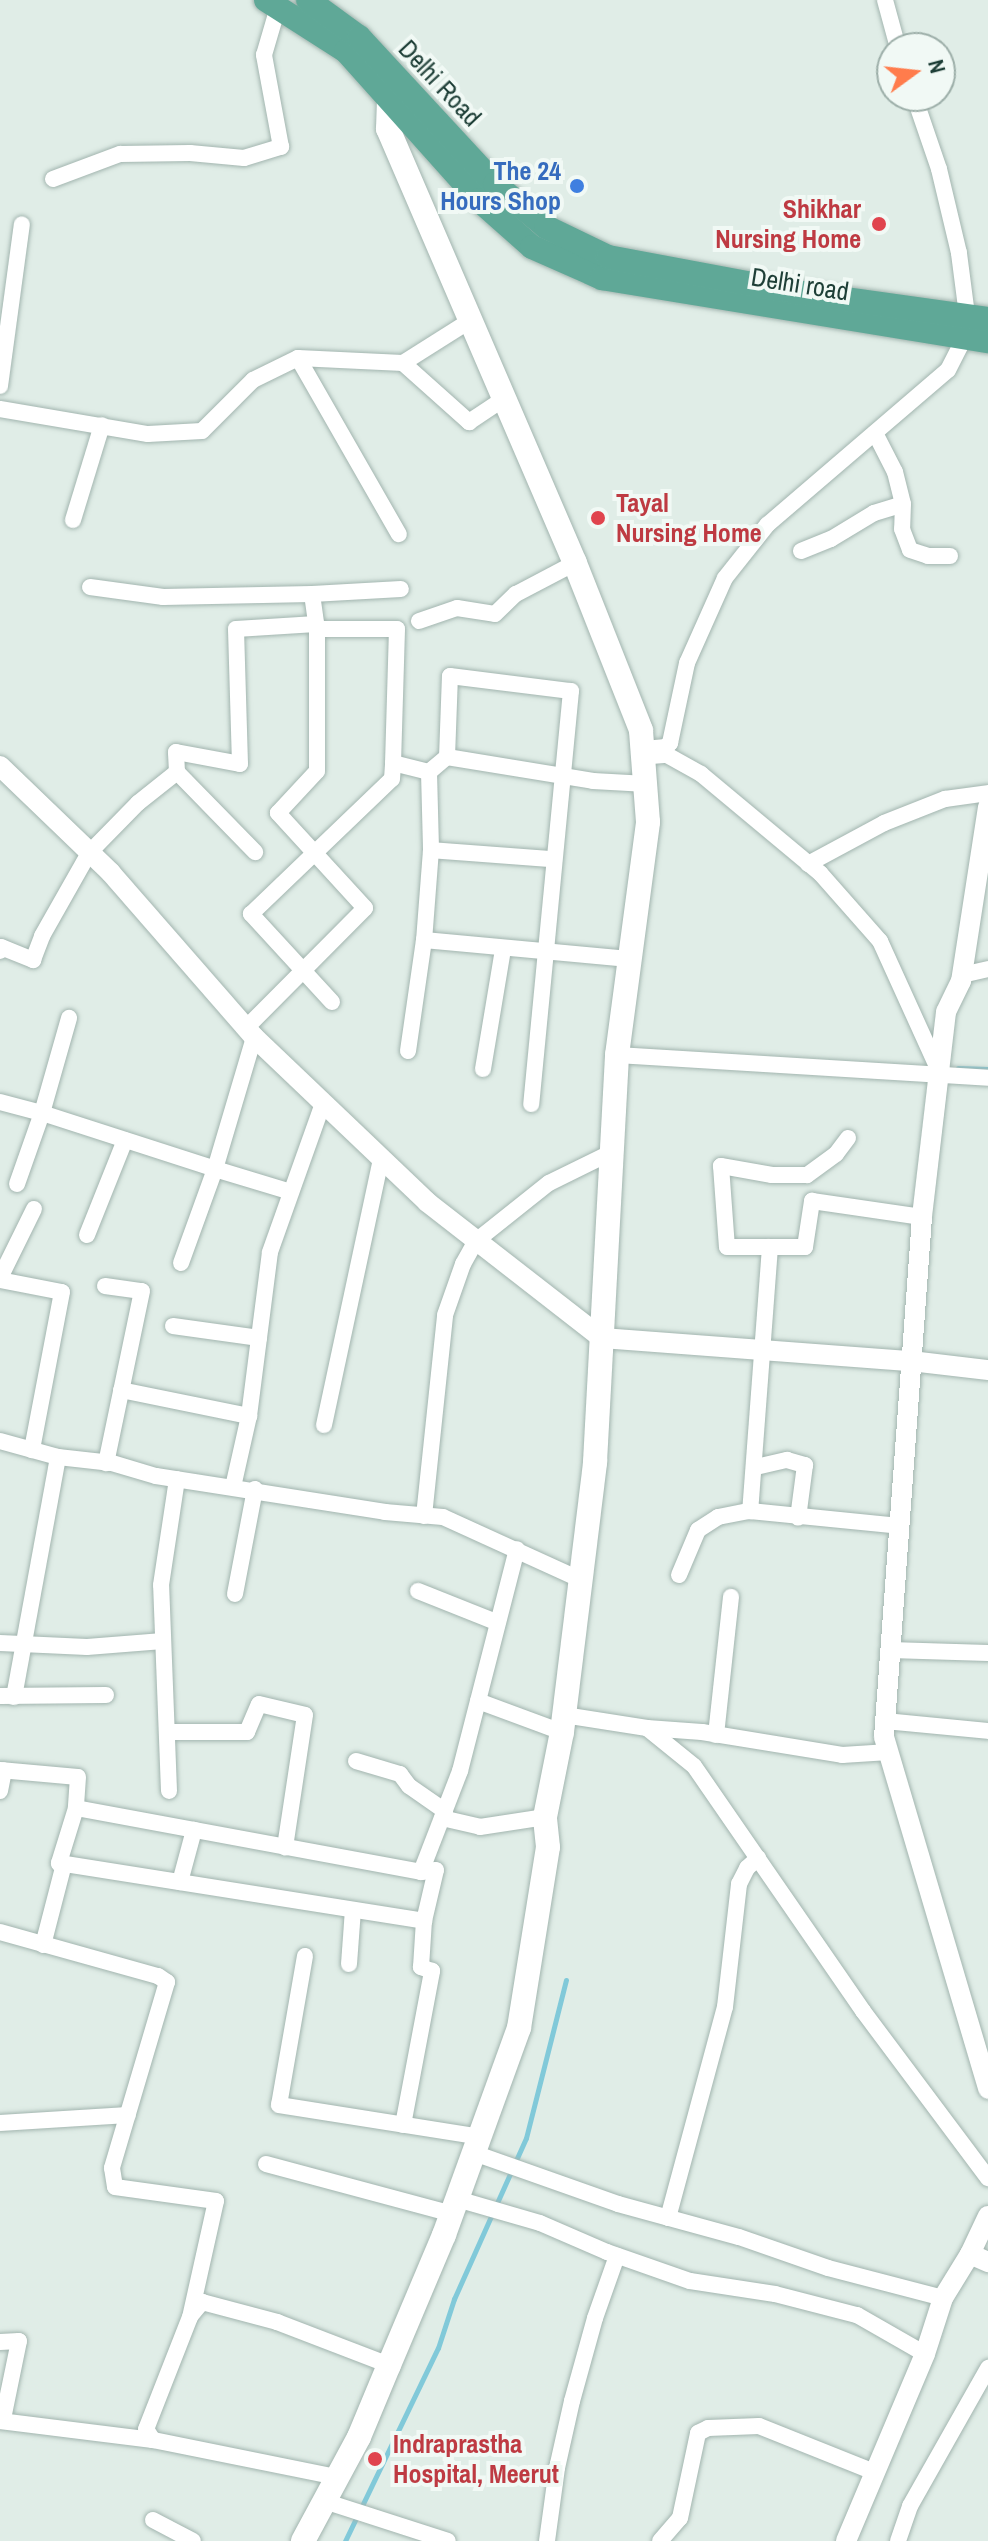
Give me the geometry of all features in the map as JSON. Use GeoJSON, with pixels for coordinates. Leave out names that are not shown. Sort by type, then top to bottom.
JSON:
{"type":"FeatureCollection","features":[{"type":"Feature","properties":{"kind":"main road","name":"Delhi Road"},"geometry":{"type":"LineString","coordinates":[[308,0],[359,37],[396,90],[423,120],[546,227],[608,257],[977,328]]}},
{"type":"Feature","properties":{"kind":"main road","name":"Delhi Road"},"geometry":{"type":"LineString","coordinates":[[272,3],[346,51],[396,90]]}},
{"type":"Feature","properties":{"kind":"main road"},"geometry":{"type":"LineString","coordinates":[[303,2541],[337,2477],[389,2365],[455,2206],[519,2028],[548,1847],[545,1817],[563,1723],[595,1462],[617,1055],[648,822],[641,730],[575,563],[388,129],[396,90]]}},
{"type":"Feature","properties":{"kind":"main road"},"geometry":{"type":"LineString","coordinates":[[400,158],[423,120]]}},
{"type":"Feature","properties":{"kind":"street"},"geometry":{"type":"LineString","coordinates":[[885,0],[894,32]]}},
{"type":"Feature","properties":{"kind":"street"},"geometry":{"type":"LineString","coordinates":[[53,179],[120,154],[190,153],[244,158],[281,147],[264,55],[272,3]]}},
{"type":"Feature","properties":{"kind":"street"},"geometry":{"type":"LineString","coordinates":[[645,752],[666,747],[670,743],[687,663],[725,578],[767,525],[948,370],[977,328],[939,169],[919,112]]}},
{"type":"Feature","properties":{"kind":"street"},"geometry":{"type":"LineString","coordinates":[[0,386],[22,224]]}},
{"type":"Feature","properties":{"kind":"street"},"geometry":{"type":"LineString","coordinates":[[0,409],[148,434],[202,431],[253,380],[298,358],[403,363],[471,320]]}},
{"type":"Feature","properties":{"kind":"street"},"geometry":{"type":"LineString","coordinates":[[298,358],[399,534]]}},
{"type":"Feature","properties":{"kind":"street"},"geometry":{"type":"LineString","coordinates":[[403,363],[469,422],[505,398]]}},
{"type":"Feature","properties":{"kind":"street"},"geometry":{"type":"LineString","coordinates":[[73,520],[102,425]]}},
{"type":"Feature","properties":{"kind":"street"},"geometry":{"type":"LineString","coordinates":[[875,433],[895,472],[903,504],[902,529],[910,550],[950,556]]}},
{"type":"Feature","properties":{"kind":"street"},"geometry":{"type":"LineString","coordinates":[[801,551],[831,539],[874,513],[903,504]]}},
{"type":"Feature","properties":{"kind":"street"},"geometry":{"type":"LineString","coordinates":[[419,621],[457,608],[495,614],[516,594],[575,563]]}},
{"type":"Feature","properties":{"kind":"street"},"geometry":{"type":"LineString","coordinates":[[90,587],[163,597],[401,589]]}},
{"type":"Feature","properties":{"kind":"street"},"geometry":{"type":"LineString","coordinates":[[181,1263],[215,1169],[250,1032],[301,972],[365,908],[278,813],[317,771],[316,626],[312,594]]}},
{"type":"Feature","properties":{"kind":"street"},"geometry":{"type":"LineString","coordinates":[[255,852],[177,772],[176,752],[240,764],[236,629],[316,626],[397,629],[392,779],[251,914],[301,972],[332,1002]]}},
{"type":"Feature","properties":{"kind":"street"},"geometry":{"type":"LineString","coordinates":[[429,772],[447,757],[450,676],[571,691],[552,859],[531,1104]]}},
{"type":"Feature","properties":{"kind":"street"},"geometry":{"type":"LineString","coordinates":[[645,752],[667,755],[701,774],[808,864],[880,941],[940,1070]]}},
{"type":"Feature","properties":{"kind":"street"},"geometry":{"type":"LineString","coordinates":[[447,757],[593,781],[647,784]]}},
{"type":"Feature","properties":{"kind":"street"},"geometry":{"type":"LineString","coordinates":[[393,763],[429,772]]}},
{"type":"Feature","properties":{"kind":"street"},"geometry":{"type":"LineString","coordinates":[[0,766],[89,853],[250,1032],[427,1202],[602,1338],[911,1361],[988,1370]]}},
{"type":"Feature","properties":{"kind":"street"},"geometry":{"type":"LineString","coordinates":[[0,951],[1,947],[33,960],[42,936],[89,853],[138,803],[177,772]]}},
{"type":"Feature","properties":{"kind":"street"},"geometry":{"type":"LineString","coordinates":[[408,1051],[424,940],[431,850],[429,772]]}},
{"type":"Feature","properties":{"kind":"street"},"geometry":{"type":"LineString","coordinates":[[808,864],[884,823],[945,799],[988,793]]}},
{"type":"Feature","properties":{"kind":"street"},"geometry":{"type":"LineString","coordinates":[[988,807],[962,975],[946,1012],[922,1217],[885,1721],[889,1752],[988,2089]]}},
{"type":"Feature","properties":{"kind":"street"},"geometry":{"type":"LineString","coordinates":[[431,850],[552,859]]}},
{"type":"Feature","properties":{"kind":"street"},"geometry":{"type":"LineString","coordinates":[[424,940],[503,950],[629,959]]}},
{"type":"Feature","properties":{"kind":"street"},"geometry":{"type":"LineString","coordinates":[[483,1069],[503,950]]}},
{"type":"Feature","properties":{"kind":"street"},"geometry":{"type":"LineString","coordinates":[[962,975],[988,969]]}},
{"type":"Feature","properties":{"kind":"street"},"geometry":{"type":"LineString","coordinates":[[17,1184],[42,1113],[69,1018]]}},
{"type":"Feature","properties":{"kind":"street"},"geometry":{"type":"LineString","coordinates":[[617,1055],[940,1070],[988,1078]]}},
{"type":"Feature","properties":{"kind":"street"},"geometry":{"type":"LineString","coordinates":[[0,1102],[291,1192]]}},
{"type":"Feature","properties":{"kind":"street"},"geometry":{"type":"LineString","coordinates":[[233,1487],[249,1416],[270,1252],[323,1103]]}},
{"type":"Feature","properties":{"kind":"street"},"geometry":{"type":"LineString","coordinates":[[807,1175],[812,1201],[805,1247],[727,1247],[721,1166],[772,1175],[807,1175],[836,1154],[848,1138]]}},
{"type":"Feature","properties":{"kind":"street"},"geometry":{"type":"LineString","coordinates":[[87,1235],[125,1140]]}},
{"type":"Feature","properties":{"kind":"street"},"geometry":{"type":"LineString","coordinates":[[424,1516],[445,1315],[463,1264],[476,1241],[549,1183],[612,1152]]}},
{"type":"Feature","properties":{"kind":"street"},"geometry":{"type":"LineString","coordinates":[[324,1425],[381,1158]]}},
{"type":"Feature","properties":{"kind":"street"},"geometry":{"type":"LineString","coordinates":[[812,1201],[922,1217]]}},
{"type":"Feature","properties":{"kind":"street"},"geometry":{"type":"LineString","coordinates":[[32,1450],[62,1292],[0,1279],[34,1209]]}},
{"type":"Feature","properties":{"kind":"street"},"geometry":{"type":"LineString","coordinates":[[750,1511],[756,1467],[770,1247]]}},
{"type":"Feature","properties":{"kind":"street"},"geometry":{"type":"LineString","coordinates":[[105,1286],[142,1291],[106,1463]]}},
{"type":"Feature","properties":{"kind":"street"},"geometry":{"type":"LineString","coordinates":[[173,1326],[259,1338]]}},
{"type":"Feature","properties":{"kind":"street"},"geometry":{"type":"LineString","coordinates":[[121,1390],[249,1416]]}},
{"type":"Feature","properties":{"kind":"street"},"geometry":{"type":"LineString","coordinates":[[0,1441],[58,1457],[106,1463],[177,1479],[443,1517],[581,1580]]}},
{"type":"Feature","properties":{"kind":"street"},"geometry":{"type":"LineString","coordinates":[[58,1457],[24,1646],[7,1697],[106,1695]]}},
{"type":"Feature","properties":{"kind":"street"},"geometry":{"type":"LineString","coordinates":[[756,1467],[787,1460],[805,1465],[798,1518]]}},
{"type":"Feature","properties":{"kind":"street"},"geometry":{"type":"LineString","coordinates":[[169,1791],[161,1585],[177,1479]]}},
{"type":"Feature","properties":{"kind":"street"},"geometry":{"type":"LineString","coordinates":[[235,1594],[255,1489]]}},
{"type":"Feature","properties":{"kind":"street"},"geometry":{"type":"LineString","coordinates":[[679,1575],[698,1530],[718,1517],[750,1511],[899,1526]]}},
{"type":"Feature","properties":{"kind":"street"},"geometry":{"type":"LineString","coordinates":[[421,1872],[460,1771],[517,1549]]}},
{"type":"Feature","properties":{"kind":"street"},"geometry":{"type":"LineString","coordinates":[[418,1591],[496,1622]]}},
{"type":"Feature","properties":{"kind":"street"},"geometry":{"type":"LineString","coordinates":[[716,1735],[731,1597]]}},
{"type":"Feature","properties":{"kind":"street"},"geometry":{"type":"LineString","coordinates":[[0,1643],[87,1647],[163,1641]]}},
{"type":"Feature","properties":{"kind":"street"},"geometry":{"type":"LineString","coordinates":[[890,1650],[988,1653]]}},
{"type":"Feature","properties":{"kind":"street"},"geometry":{"type":"LineString","coordinates":[[478,1701],[563,1723],[716,1735],[842,1755],[889,1752]]}},
{"type":"Feature","properties":{"kind":"street"},"geometry":{"type":"LineString","coordinates":[[167,1732],[247,1732],[259,1704],[305,1715],[285,1847]]}},
{"type":"Feature","properties":{"kind":"street"},"geometry":{"type":"LineString","coordinates":[[885,1721],[988,1731]]}},
{"type":"Feature","properties":{"kind":"street"},"geometry":{"type":"LineString","coordinates":[[647,1728],[694,1766],[863,2011],[988,2178]]}},
{"type":"Feature","properties":{"kind":"street"},"geometry":{"type":"LineString","coordinates":[[356,1761],[400,1774],[409,1786],[444,1814],[480,1827],[545,1817]]}},
{"type":"Feature","properties":{"kind":"street"},"geometry":{"type":"LineString","coordinates":[[0,1791],[2,1770],[78,1777],[76,1808],[59,1863],[424,1921]]}},
{"type":"Feature","properties":{"kind":"street"},"geometry":{"type":"LineString","coordinates":[[76,1808],[421,1872],[436,1870],[424,1921],[421,1967],[432,1971],[403,2125]]}},
{"type":"Feature","properties":{"kind":"street"},"geometry":{"type":"LineString","coordinates":[[180,1882],[194,1830]]}},
{"type":"Feature","properties":{"kind":"street"},"geometry":{"type":"LineString","coordinates":[[668,2218],[725,2007],[739,1884],[747,1868],[758,1858]]}},
{"type":"Feature","properties":{"kind":"street"},"geometry":{"type":"LineString","coordinates":[[43,1945],[64,1864]]}},
{"type":"Feature","properties":{"kind":"street"},"geometry":{"type":"LineString","coordinates":[[349,1964],[353,1910]]}},
{"type":"Feature","properties":{"kind":"street"},"geometry":{"type":"LineString","coordinates":[[0,1932],[158,1976],[167,1982],[112,2168],[115,2187],[216,2201],[190,2317],[146,2429],[153,2440]]}},
{"type":"Feature","properties":{"kind":"street"},"geometry":{"type":"LineString","coordinates":[[305,1956],[279,2105],[403,2125],[477,2145],[618,2204],[739,2237],[828,2268],[943,2298]]}},
{"type":"Feature","properties":{"kind":"street"},"geometry":{"type":"LineString","coordinates":[[0,2123],[128,2115]]}},
{"type":"Feature","properties":{"kind":"street"},"geometry":{"type":"LineString","coordinates":[[266,2164],[540,2223],[617,2256],[690,2281],[775,2294],[857,2315],[925,2354]]}},
{"type":"Feature","properties":{"kind":"street"},"geometry":{"type":"LineString","coordinates":[[846,2541],[925,2354],[943,2298],[979,2258],[988,2216]]}},
{"type":"Feature","properties":{"kind":"street"},"geometry":{"type":"LineString","coordinates":[[547,2541],[557,2468],[572,2401],[595,2318],[617,2256]]}},
{"type":"Feature","properties":{"kind":"street"},"geometry":{"type":"LineString","coordinates":[[190,2317],[202,2302],[277,2322],[389,2365]]}},
{"type":"Feature","properties":{"kind":"street"},"geometry":{"type":"LineString","coordinates":[[0,2342],[19,2341],[2,2420],[153,2440],[337,2477]]}},
{"type":"Feature","properties":{"kind":"street"},"geometry":{"type":"LineString","coordinates":[[898,2541],[910,2506],[988,2368]]}},
{"type":"Feature","properties":{"kind":"street"},"geometry":{"type":"LineString","coordinates":[[660,2541],[680,2518],[698,2433],[708,2428],[759,2426],[874,2472]]}},
{"type":"Feature","properties":{"kind":"street"},"geometry":{"type":"LineString","coordinates":[[324,2501],[448,2541]]}},
{"type":"Feature","properties":{"kind":"street"},"geometry":{"type":"LineString","coordinates":[[153,2520],[193,2541]]}},
{"type":"Feature","properties":{"kind":"waterway"},"geometry":{"type":"LineString","coordinates":[[958,1068],[988,1069]]}},
{"type":"Feature","properties":{"kind":"waterway"},"geometry":{"type":"LineString","coordinates":[[345,2541],[438,2348],[454,2299],[526,2138],[566,1980]]}},
{"type":"Feature","properties":{"kind":"place","name":"The 24 Hours Shop"},"geometry":{"type":"Point","coordinates":[577,186]}},
{"type":"Feature","properties":{"kind":"place","name":"Shikhar Nursing Home"},"geometry":{"type":"Point","coordinates":[879,224]}},
{"type":"Feature","properties":{"kind":"place","name":"Tayal Nursing Home"},"geometry":{"type":"Point","coordinates":[598,518]}},
{"type":"Feature","properties":{"kind":"place","name":"Indraprastha Hospital, Meerut"},"geometry":{"type":"Point","coordinates":[375,2459]}}]}
